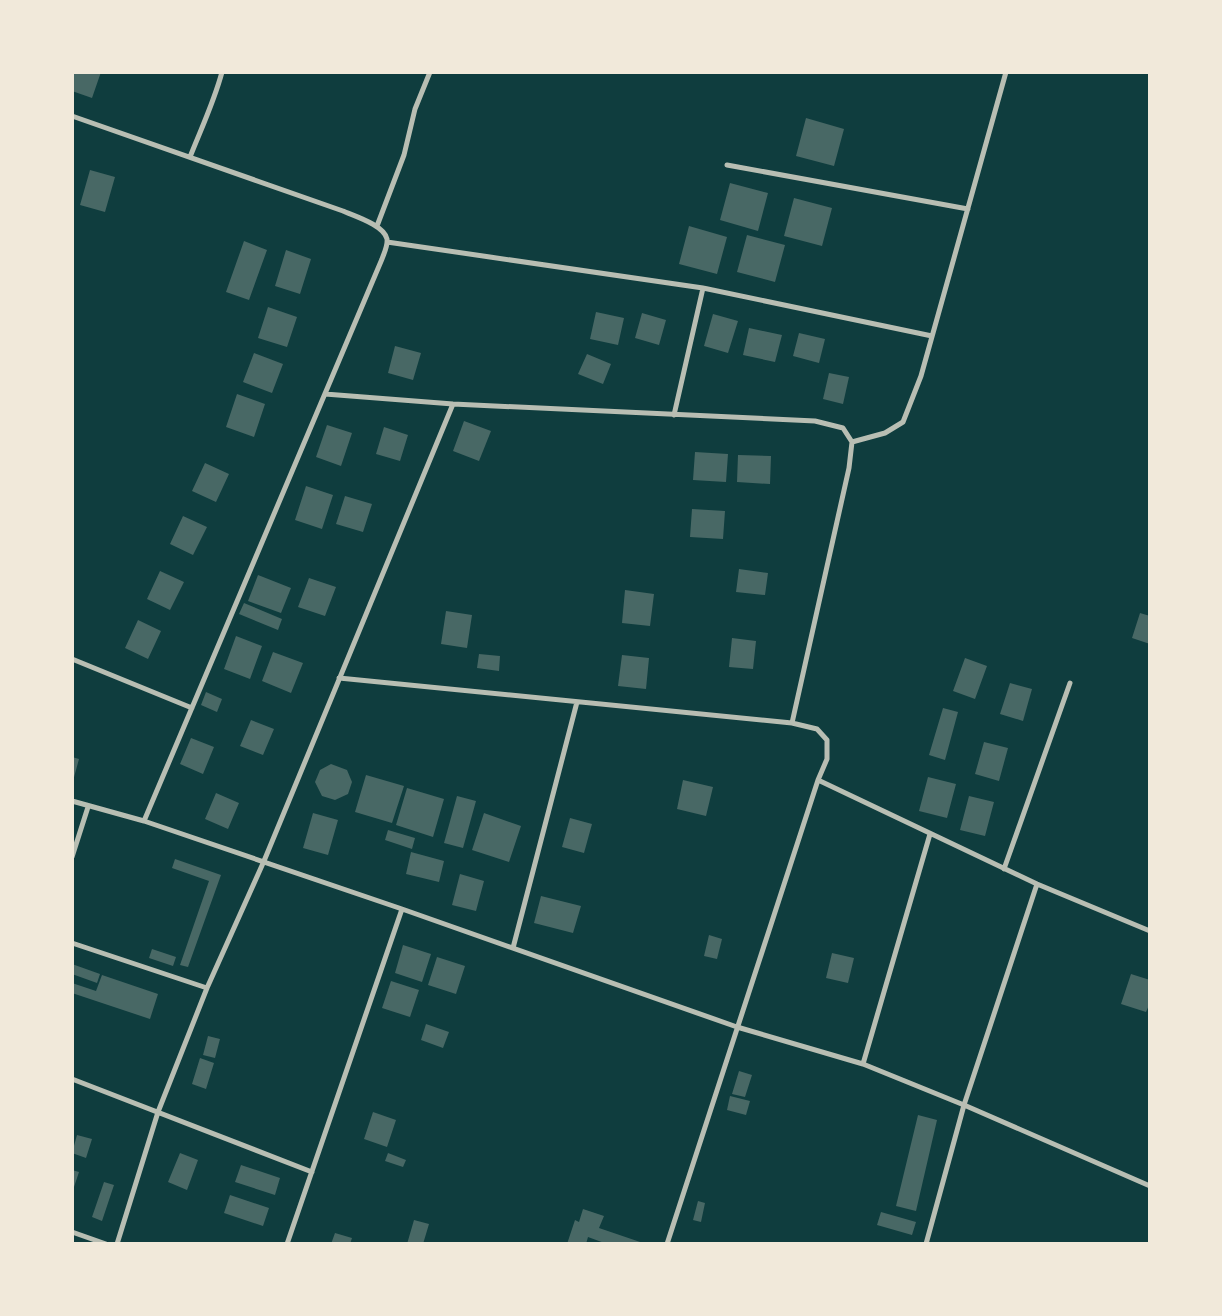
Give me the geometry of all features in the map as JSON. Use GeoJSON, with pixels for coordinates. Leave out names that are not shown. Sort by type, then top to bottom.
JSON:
{"type":"FeatureCollection","features":[{"type":"Feature","properties":{"kind":"street"},"geometry":{"type":"LineString","coordinates":[[190,157],[216,96],[222,72]]}},
{"type":"Feature","properties":{"kind":"street"},"geometry":{"type":"LineString","coordinates":[[377,226],[404,155],[415,108],[430,72]]}},
{"type":"Feature","properties":{"kind":"street"},"geometry":{"type":"LineString","coordinates":[[852,442],[885,433],[902,422],[921,376],[1006,72]]}},
{"type":"Feature","properties":{"kind":"street"},"geometry":{"type":"LineString","coordinates":[[72,116],[343,211],[377,226],[386,235],[387,242],[382,259],[144,821]]}},
{"type":"Feature","properties":{"kind":"street"},"geometry":{"type":"LineString","coordinates":[[727,165],[968,209]]}},
{"type":"Feature","properties":{"kind":"street"},"geometry":{"type":"LineString","coordinates":[[387,242],[703,288],[932,336]]}},
{"type":"Feature","properties":{"kind":"street"},"geometry":{"type":"LineString","coordinates":[[674,415],[703,288]]}},
{"type":"Feature","properties":{"kind":"street"},"geometry":{"type":"LineString","coordinates":[[325,394],[453,404],[815,422],[843,428],[852,442],[849,468],[792,723]]}},
{"type":"Feature","properties":{"kind":"street"},"geometry":{"type":"LineString","coordinates":[[117,1244],[158,1112],[207,988],[264,861],[453,404]]}},
{"type":"Feature","properties":{"kind":"street"},"geometry":{"type":"LineString","coordinates":[[72,659],[192,708]]}},
{"type":"Feature","properties":{"kind":"street"},"geometry":{"type":"LineString","coordinates":[[339,678],[792,723],[816,729],[827,740],[827,759],[818,780],[667,1244]]}},
{"type":"Feature","properties":{"kind":"street"},"geometry":{"type":"LineString","coordinates":[[1004,869],[1070,684]]}},
{"type":"Feature","properties":{"kind":"street"},"geometry":{"type":"LineString","coordinates":[[513,948],[577,702]]}},
{"type":"Feature","properties":{"kind":"street"},"geometry":{"type":"LineString","coordinates":[[818,780],[1004,869],[1150,931]]}},
{"type":"Feature","properties":{"kind":"street"},"geometry":{"type":"LineString","coordinates":[[72,801],[144,821],[264,861],[737,1027],[863,1064],[964,1105],[1150,1186]]}},
{"type":"Feature","properties":{"kind":"street"},"geometry":{"type":"LineString","coordinates":[[72,857],[88,807]]}},
{"type":"Feature","properties":{"kind":"street"},"geometry":{"type":"LineString","coordinates":[[863,1064],[930,834]]}},
{"type":"Feature","properties":{"kind":"street"},"geometry":{"type":"LineString","coordinates":[[926,1244],[964,1105],[1037,884]]}},
{"type":"Feature","properties":{"kind":"street"},"geometry":{"type":"LineString","coordinates":[[287,1244],[402,909]]}},
{"type":"Feature","properties":{"kind":"street"},"geometry":{"type":"LineString","coordinates":[[72,943],[207,988]]}},
{"type":"Feature","properties":{"kind":"street"},"geometry":{"type":"LineString","coordinates":[[72,1079],[312,1172]]}},
{"type":"Feature","properties":{"kind":"street"},"geometry":{"type":"LineString","coordinates":[[72,1232],[106,1244]]}},
{"type":"Feature","properties":{"kind":"building"},"geometry":{"type":"Polygon","coordinates":[[[72,72],[101,72],[92,98],[72,91],[72,72]]]}},
{"type":"Feature","properties":{"kind":"building"},"geometry":{"type":"Polygon","coordinates":[[[806,118],[844,129],[834,166],[796,156],[806,118]]]}},
{"type":"Feature","properties":{"kind":"building"},"geometry":{"type":"Polygon","coordinates":[[[90,170],[115,177],[105,212],[80,205],[90,170]]]}},
{"type":"Feature","properties":{"kind":"building"},"geometry":{"type":"Polygon","coordinates":[[[730,183],[768,193],[758,231],[720,220],[730,183]]]}},
{"type":"Feature","properties":{"kind":"building"},"geometry":{"type":"Polygon","coordinates":[[[794,198],[832,208],[822,246],[784,236],[794,198]]]}},
{"type":"Feature","properties":{"kind":"building"},"geometry":{"type":"Polygon","coordinates":[[[689,226],[727,237],[717,274],[679,264],[689,226]]]}},
{"type":"Feature","properties":{"kind":"building"},"geometry":{"type":"Polygon","coordinates":[[[747,235],[785,245],[775,282],[737,272],[747,235]]]}},
{"type":"Feature","properties":{"kind":"building"},"geometry":{"type":"Polygon","coordinates":[[[244,241],[267,250],[249,300],[226,292],[244,241]]]}},
{"type":"Feature","properties":{"kind":"building"},"geometry":{"type":"Polygon","coordinates":[[[286,250],[311,259],[300,294],[275,286],[286,250]]]}},
{"type":"Feature","properties":{"kind":"building"},"geometry":{"type":"Polygon","coordinates":[[[268,307],[297,317],[287,347],[258,338],[268,307]]]}},
{"type":"Feature","properties":{"kind":"building"},"geometry":{"type":"Polygon","coordinates":[[[596,312],[624,318],[618,345],[590,339],[596,312]]]}},
{"type":"Feature","properties":{"kind":"building"},"geometry":{"type":"Polygon","coordinates":[[[642,313],[666,320],[659,345],[635,338],[642,313]]]}},
{"type":"Feature","properties":{"kind":"building"},"geometry":{"type":"Polygon","coordinates":[[[713,314],[738,321],[728,353],[704,346],[713,314]]]}},
{"type":"Feature","properties":{"kind":"building"},"geometry":{"type":"Polygon","coordinates":[[[749,328],[782,335],[775,362],[743,355],[749,328]]]}},
{"type":"Feature","properties":{"kind":"building"},"geometry":{"type":"Polygon","coordinates":[[[799,333],[825,339],[819,363],[793,356],[799,333]]]}},
{"type":"Feature","properties":{"kind":"building"},"geometry":{"type":"Polygon","coordinates":[[[395,346],[421,353],[413,380],[388,373],[395,346]]]}},
{"type":"Feature","properties":{"kind":"building"},"geometry":{"type":"Polygon","coordinates":[[[254,353],[283,364],[272,393],[243,382],[254,353]]]}},
{"type":"Feature","properties":{"kind":"building"},"geometry":{"type":"Polygon","coordinates":[[[587,354],[611,364],[603,384],[578,374],[587,354]]]}},
{"type":"Feature","properties":{"kind":"building"},"geometry":{"type":"Polygon","coordinates":[[[829,373],[849,377],[843,404],[823,399],[829,373]]]}},
{"type":"Feature","properties":{"kind":"building"},"geometry":{"type":"Polygon","coordinates":[[[237,394],[265,404],[254,437],[226,427],[237,394]]]}},
{"type":"Feature","properties":{"kind":"building"},"geometry":{"type":"Polygon","coordinates":[[[464,421],[491,431],[479,461],[453,451],[464,421]]]}},
{"type":"Feature","properties":{"kind":"building"},"geometry":{"type":"Polygon","coordinates":[[[327,425],[352,433],[341,466],[316,457],[327,425]]]}},
{"type":"Feature","properties":{"kind":"building"},"geometry":{"type":"Polygon","coordinates":[[[384,427],[408,435],[400,461],[376,454],[384,427]]]}},
{"type":"Feature","properties":{"kind":"building"},"geometry":{"type":"Polygon","coordinates":[[[695,452],[728,454],[726,482],[693,480],[695,452]]]}},
{"type":"Feature","properties":{"kind":"building"},"geometry":{"type":"Polygon","coordinates":[[[738,455],[771,456],[770,484],[737,482],[738,455]]]}},
{"type":"Feature","properties":{"kind":"building"},"geometry":{"type":"Polygon","coordinates":[[[205,463],[229,474],[216,502],[192,491],[205,463]]]}},
{"type":"Feature","properties":{"kind":"building"},"geometry":{"type":"Polygon","coordinates":[[[306,486],[333,495],[322,529],[295,520],[306,486]]]}},
{"type":"Feature","properties":{"kind":"building"},"geometry":{"type":"Polygon","coordinates":[[[345,496],[372,504],[363,532],[336,524],[345,496]]]}},
{"type":"Feature","properties":{"kind":"building"},"geometry":{"type":"Polygon","coordinates":[[[692,509],[725,511],[723,539],[690,537],[692,509]]]}},
{"type":"Feature","properties":{"kind":"building"},"geometry":{"type":"Polygon","coordinates":[[[183,516],[207,527],[193,555],[170,544],[183,516]]]}},
{"type":"Feature","properties":{"kind":"building"},"geometry":{"type":"Polygon","coordinates":[[[739,569],[768,573],[765,595],[736,592],[739,569]]]}},
{"type":"Feature","properties":{"kind":"building"},"geometry":{"type":"Polygon","coordinates":[[[160,571],[184,582],[170,610],[147,599],[160,571]]]}},
{"type":"Feature","properties":{"kind":"building"},"geometry":{"type":"Polygon","coordinates":[[[258,575],[291,588],[281,613],[248,601],[258,575]]]}},
{"type":"Feature","properties":{"kind":"building"},"geometry":{"type":"Polygon","coordinates":[[[309,578],[336,587],[325,616],[298,607],[309,578]]]}},
{"type":"Feature","properties":{"kind":"building"},"geometry":{"type":"Polygon","coordinates":[[[625,590],[654,594],[650,626],[622,623],[625,590]]]}},
{"type":"Feature","properties":{"kind":"building"},"geometry":{"type":"Polygon","coordinates":[[[244,603],[282,619],[278,630],[239,614],[244,603]]]}},
{"type":"Feature","properties":{"kind":"building"},"geometry":{"type":"Polygon","coordinates":[[[446,611],[472,615],[467,648],[441,644],[446,611]]]}},
{"type":"Feature","properties":{"kind":"building"},"geometry":{"type":"Polygon","coordinates":[[[1140,613],[1150,616],[1150,644],[1132,638],[1140,613]]]}},
{"type":"Feature","properties":{"kind":"building"},"geometry":{"type":"Polygon","coordinates":[[[138,620],[161,631],[148,659],[125,648],[138,620]]]}},
{"type":"Feature","properties":{"kind":"building"},"geometry":{"type":"Polygon","coordinates":[[[236,636],[262,646],[250,679],[224,669],[236,636]]]}},
{"type":"Feature","properties":{"kind":"building"},"geometry":{"type":"Polygon","coordinates":[[[732,638],[756,641],[753,669],[729,667],[732,638]]]}},
{"type":"Feature","properties":{"kind":"building"},"geometry":{"type":"Polygon","coordinates":[[[273,652],[303,663],[291,693],[262,681],[273,652]]]}},
{"type":"Feature","properties":{"kind":"building"},"geometry":{"type":"Polygon","coordinates":[[[479,654],[500,656],[499,671],[477,668],[479,654]]]}},
{"type":"Feature","properties":{"kind":"building"},"geometry":{"type":"Polygon","coordinates":[[[622,655],[649,658],[646,689],[618,686],[622,655]]]}},
{"type":"Feature","properties":{"kind":"building"},"geometry":{"type":"Polygon","coordinates":[[[965,658],[987,666],[975,699],[953,691],[965,658]]]}},
{"type":"Feature","properties":{"kind":"building"},"geometry":{"type":"Polygon","coordinates":[[[1010,683],[1032,689],[1023,721],[1000,714],[1010,683]]]}},
{"type":"Feature","properties":{"kind":"building"},"geometry":{"type":"Polygon","coordinates":[[[206,692],[222,699],[217,712],[201,705],[206,692]]]}},
{"type":"Feature","properties":{"kind":"building"},"geometry":{"type":"Polygon","coordinates":[[[943,708],[958,712],[945,760],[929,755],[943,708]]]}},
{"type":"Feature","properties":{"kind":"building"},"geometry":{"type":"Polygon","coordinates":[[[251,720],[274,729],[263,755],[240,746],[251,720]]]}},
{"type":"Feature","properties":{"kind":"building"},"geometry":{"type":"Polygon","coordinates":[[[191,738],[214,747],[203,774],[180,764],[191,738]]]}},
{"type":"Feature","properties":{"kind":"building"},"geometry":{"type":"Polygon","coordinates":[[[984,742],[1008,748],[999,781],[975,774],[984,742]]]}},
{"type":"Feature","properties":{"kind":"building"},"geometry":{"type":"Polygon","coordinates":[[[72,757],[79,759],[73,781],[72,781],[72,757]]]}},
{"type":"Feature","properties":{"kind":"building"},"geometry":{"type":"Polygon","coordinates":[[[331,764],[347,770],[352,782],[348,794],[335,800],[322,796],[315,782],[320,770],[331,764]]]}},
{"type":"Feature","properties":{"kind":"building"},"geometry":{"type":"Polygon","coordinates":[[[366,775],[404,786],[392,823],[355,812],[366,775]]]}},
{"type":"Feature","properties":{"kind":"building"},"geometry":{"type":"Polygon","coordinates":[[[928,777],[956,784],[947,818],[919,811],[928,777]]]}},
{"type":"Feature","properties":{"kind":"building"},"geometry":{"type":"Polygon","coordinates":[[[683,780],[713,787],[706,816],[677,809],[683,780]]]}},
{"type":"Feature","properties":{"kind":"building"},"geometry":{"type":"Polygon","coordinates":[[[407,788],[444,799],[433,837],[396,825],[407,788]]]}},
{"type":"Feature","properties":{"kind":"building"},"geometry":{"type":"Polygon","coordinates":[[[216,793],[239,803],[228,829],[205,819],[216,793]]]}},
{"type":"Feature","properties":{"kind":"building"},"geometry":{"type":"Polygon","coordinates":[[[457,796],[476,801],[463,848],[444,843],[457,796]]]}},
{"type":"Feature","properties":{"kind":"building"},"geometry":{"type":"Polygon","coordinates":[[[969,796],[994,802],[985,836],[960,830],[969,796]]]}},
{"type":"Feature","properties":{"kind":"building"},"geometry":{"type":"Polygon","coordinates":[[[313,813],[338,820],[328,855],[303,848],[313,813]]]}},
{"type":"Feature","properties":{"kind":"building"},"geometry":{"type":"Polygon","coordinates":[[[484,813],[521,826],[509,862],[472,850],[484,813]]]}},
{"type":"Feature","properties":{"kind":"building"},"geometry":{"type":"Polygon","coordinates":[[[570,818],[592,824],[584,853],[562,847],[570,818]]]}},
{"type":"Feature","properties":{"kind":"building"},"geometry":{"type":"Polygon","coordinates":[[[388,830],[415,838],[412,849],[385,840],[388,830]]]}},
{"type":"Feature","properties":{"kind":"building"},"geometry":{"type":"Polygon","coordinates":[[[411,852],[444,861],[439,882],[406,874],[411,852]]]}},
{"type":"Feature","properties":{"kind":"building"},"geometry":{"type":"Polygon","coordinates":[[[175,859],[221,875],[188,967],[180,965],[209,881],[172,868],[175,859]]]}},
{"type":"Feature","properties":{"kind":"building"},"geometry":{"type":"Polygon","coordinates":[[[460,874],[484,881],[476,911],[452,905],[460,874]]]}},
{"type":"Feature","properties":{"kind":"building"},"geometry":{"type":"Polygon","coordinates":[[[541,896],[581,906],[573,933],[534,923],[541,896]]]}},
{"type":"Feature","properties":{"kind":"building"},"geometry":{"type":"Polygon","coordinates":[[[709,935],[722,939],[717,959],[704,956],[709,935]]]}},
{"type":"Feature","properties":{"kind":"building"},"geometry":{"type":"Polygon","coordinates":[[[403,945],[431,954],[422,982],[395,973],[403,945]]]}},
{"type":"Feature","properties":{"kind":"building"},"geometry":{"type":"Polygon","coordinates":[[[152,949],[176,957],[173,966],[149,958],[152,949]]]}},
{"type":"Feature","properties":{"kind":"building"},"geometry":{"type":"Polygon","coordinates":[[[832,953],[854,958],[848,983],[826,978],[832,953]]]}},
{"type":"Feature","properties":{"kind":"building"},"geometry":{"type":"Polygon","coordinates":[[[437,957],[465,966],[456,994],[428,985],[437,957]]]}},
{"type":"Feature","properties":{"kind":"building"},"geometry":{"type":"Polygon","coordinates":[[[72,964],[100,974],[97,983],[72,974],[72,964]]]}},
{"type":"Feature","properties":{"kind":"building"},"geometry":{"type":"Polygon","coordinates":[[[1131,974],[1150,980],[1150,1003],[1146,1012],[1121,1004],[1131,974]]]}},
{"type":"Feature","properties":{"kind":"building"},"geometry":{"type":"Polygon","coordinates":[[[102,975],[158,994],[150,1019],[72,993],[72,983],[96,991],[102,975]]]}},
{"type":"Feature","properties":{"kind":"building"},"geometry":{"type":"Polygon","coordinates":[[[391,981],[419,990],[410,1017],[382,1008],[391,981]]]}},
{"type":"Feature","properties":{"kind":"building"},"geometry":{"type":"Polygon","coordinates":[[[426,1024],[449,1032],[443,1048],[421,1040],[426,1024]]]}},
{"type":"Feature","properties":{"kind":"building"},"geometry":{"type":"Polygon","coordinates":[[[208,1036],[220,1039],[215,1058],[203,1055],[208,1036]]]}},
{"type":"Feature","properties":{"kind":"building"},"geometry":{"type":"Polygon","coordinates":[[[200,1058],[214,1063],[206,1089],[192,1084],[200,1058]]]}},
{"type":"Feature","properties":{"kind":"building"},"geometry":{"type":"Polygon","coordinates":[[[739,1071],[752,1075],[745,1097],[732,1094],[739,1071]]]}},
{"type":"Feature","properties":{"kind":"building"},"geometry":{"type":"Polygon","coordinates":[[[730,1096],[750,1101],[746,1115],[727,1110],[730,1096]]]}},
{"type":"Feature","properties":{"kind":"building"},"geometry":{"type":"Polygon","coordinates":[[[373,1112],[396,1120],[387,1147],[364,1139],[373,1112]]]}},
{"type":"Feature","properties":{"kind":"building"},"geometry":{"type":"Polygon","coordinates":[[[918,1115],[937,1120],[916,1211],[896,1206],[918,1115]]]}},
{"type":"Feature","properties":{"kind":"building"},"geometry":{"type":"Polygon","coordinates":[[[77,1135],[92,1139],[86,1158],[72,1153],[77,1135]]]}},
{"type":"Feature","properties":{"kind":"building"},"geometry":{"type":"Polygon","coordinates":[[[180,1153],[198,1160],[187,1190],[168,1182],[180,1153]]]}},
{"type":"Feature","properties":{"kind":"building"},"geometry":{"type":"Polygon","coordinates":[[[388,1153],[406,1160],[403,1167],[385,1161],[388,1153]]]}},
{"type":"Feature","properties":{"kind":"building"},"geometry":{"type":"Polygon","coordinates":[[[241,1165],[280,1178],[275,1195],[235,1182],[241,1165]]]}},
{"type":"Feature","properties":{"kind":"building"},"geometry":{"type":"Polygon","coordinates":[[[72,1170],[79,1172],[73,1190],[72,1190],[72,1170]]]}},
{"type":"Feature","properties":{"kind":"building"},"geometry":{"type":"Polygon","coordinates":[[[104,1182],[114,1185],[102,1221],[92,1217],[104,1182]]]}},
{"type":"Feature","properties":{"kind":"building"},"geometry":{"type":"Polygon","coordinates":[[[230,1195],[269,1208],[263,1226],[224,1213],[230,1195]]]}},
{"type":"Feature","properties":{"kind":"building"},"geometry":{"type":"Polygon","coordinates":[[[698,1201],[705,1203],[701,1222],[693,1220],[698,1201]]]}},
{"type":"Feature","properties":{"kind":"building"},"geometry":{"type":"Polygon","coordinates":[[[583,1209],[604,1216],[599,1228],[646,1244],[607,1244],[588,1237],[586,1244],[567,1244],[575,1220],[579,1222],[583,1209]]]}},
{"type":"Feature","properties":{"kind":"building"},"geometry":{"type":"Polygon","coordinates":[[[881,1212],[916,1222],[912,1235],[877,1225],[881,1212]]]}},
{"type":"Feature","properties":{"kind":"building"},"geometry":{"type":"Polygon","coordinates":[[[414,1220],[429,1224],[423,1244],[407,1244],[414,1220]]]}},
{"type":"Feature","properties":{"kind":"building"},"geometry":{"type":"Polygon","coordinates":[[[335,1233],[352,1238],[350,1244],[331,1244],[335,1233]]]}}]}
